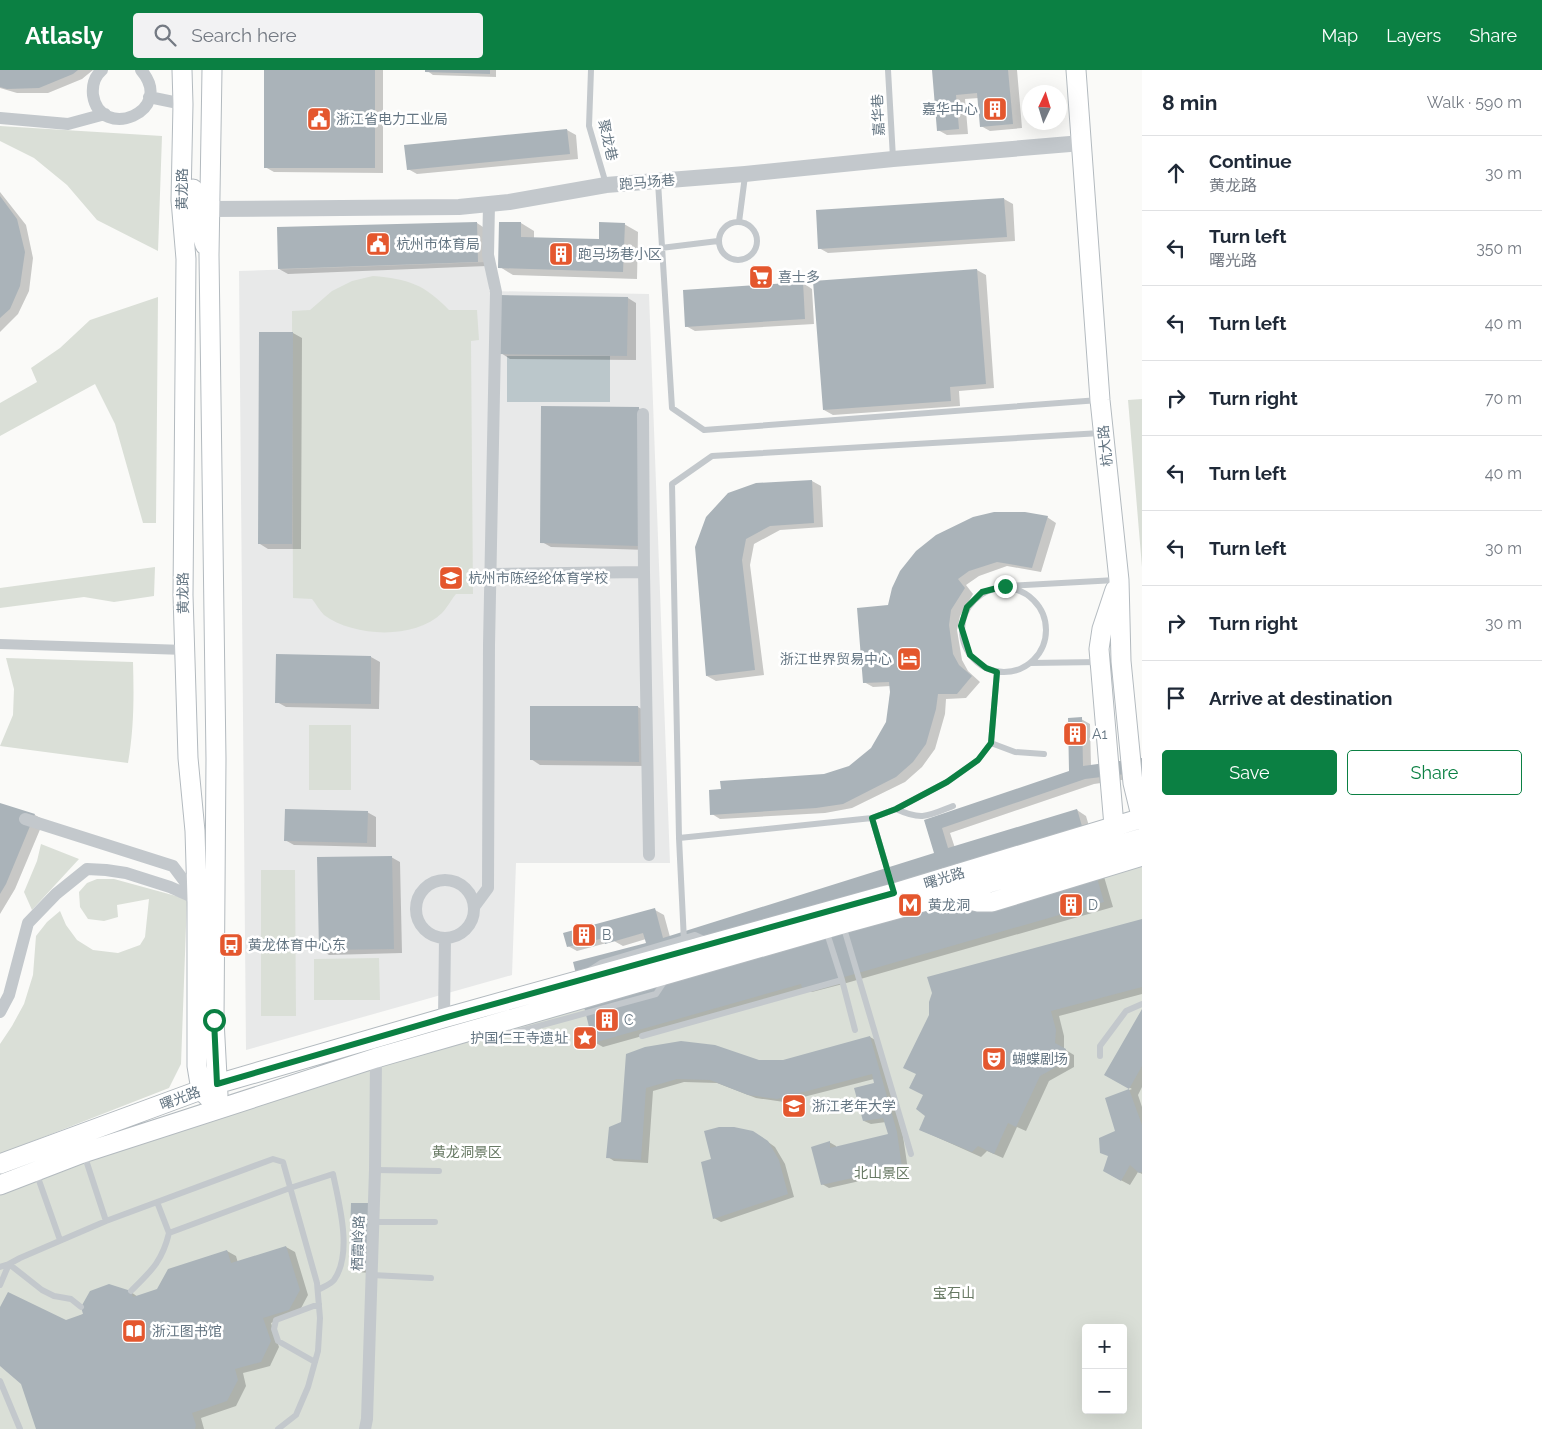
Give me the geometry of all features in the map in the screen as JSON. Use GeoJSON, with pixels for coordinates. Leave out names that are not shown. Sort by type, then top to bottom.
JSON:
{"type":"FeatureCollection","features":[{"type":"Feature","properties":{"kind":"main road","name":"黄龙路"},"geometry":{"type":"LineString","coordinates":[[182,70],[181,200],[186,268],[183,576],[188,758],[197,899],[196,1066],[209,1087]]}},
{"type":"Feature","properties":{"kind":"main road"},"geometry":{"type":"LineString","coordinates":[[193,70],[193,206],[209,256]]}},
{"type":"Feature","properties":{"kind":"main road","name":"黄龙路"},"geometry":{"type":"LineString","coordinates":[[209,1087],[214,1020],[216,758],[209,256],[212,70]]}},
{"type":"Feature","properties":{"kind":"main road","name":"杭大路"},"geometry":{"type":"LineString","coordinates":[[1076,70],[1100,400],[1119,580],[1121,661],[1133,783],[1141,813]]}},
{"type":"Feature","properties":{"kind":"main road"},"geometry":{"type":"LineString","coordinates":[[183,576],[190,586],[198,589],[207,585],[212,574]]}},
{"type":"Feature","properties":{"kind":"main road"},"geometry":{"type":"LineString","coordinates":[[1114,826],[1099,662],[1102,629],[1119,580]]}},
{"type":"Feature","properties":{"kind":"main road","name":"曙光路"},"geometry":{"type":"LineString","coordinates":[[0,1164],[209,1087],[568,983],[684,945],[714,943],[894,893],[1114,826],[1141,813]]}},
{"type":"Feature","properties":{"kind":"main road","name":"曙光路"},"geometry":{"type":"LineString","coordinates":[[0,1185],[83,1153],[376,1058],[1142,838]]}},
{"type":"Feature","properties":{"kind":"main road"},"geometry":{"type":"LineString","coordinates":[[948,895],[978,902],[992,902],[1142,856]]}},
{"type":"Feature","properties":{"kind":"main road"},"geometry":{"type":"LineString","coordinates":[[209,1087],[219,1109]]}},
{"type":"Feature","properties":{"kind":"street"},"geometry":{"type":"LineString","coordinates":[[102,70],[94,81],[92,90],[94,99],[98,108],[105,114],[113,118],[122,119],[132,118],[140,113],[150,97],[148,79],[141,70]]}},
{"type":"Feature","properties":{"kind":"street"},"geometry":{"type":"LineString","coordinates":[[150,97],[183,104]]}},
{"type":"Feature","properties":{"kind":"street"},"geometry":{"type":"LineString","coordinates":[[0,118],[68,124],[105,114]]}},
{"type":"Feature","properties":{"kind":"street","name":"跑马场巷"},"geometry":{"type":"LineString","coordinates":[[211,209],[489,204],[606,185],[1082,143]]}},
{"type":"Feature","properties":{"kind":"street"},"geometry":{"type":"LineString","coordinates":[[474,907],[488,888],[496,292],[488,254],[489,204]]}},
{"type":"Feature","properties":{"kind":"street"},"geometry":{"type":"LineString","coordinates":[[643,414],[649,855]]}},
{"type":"Feature","properties":{"kind":"street"},"geometry":{"type":"LineString","coordinates":[[492,574],[644,572]]}},
{"type":"Feature","properties":{"kind":"street"},"geometry":{"type":"LineString","coordinates":[[0,644],[185,650]]}},
{"type":"Feature","properties":{"kind":"street"},"geometry":{"type":"LineString","coordinates":[[25,819],[173,866],[197,899]]}},
{"type":"Feature","properties":{"kind":"street"},"geometry":{"type":"LineString","coordinates":[[0,1012],[9,995],[28,923],[56,894],[87,869],[126,873],[170,886],[197,899]]}},
{"type":"Feature","properties":{"kind":"street"},"geometry":{"type":"LineString","coordinates":[[440,881],[458,884],[466,890],[471,897],[474,907],[473,916],[463,932],[445,938],[436,937],[427,932],[417,917],[416,907],[418,898],[423,890],[431,884],[440,881]]}},
{"type":"Feature","properties":{"kind":"street"},"geometry":{"type":"LineString","coordinates":[[444,1018],[445,938]]}},
{"type":"Feature","properties":{"kind":"street","name":"栖霞岭路"},"geometry":{"type":"LineString","coordinates":[[365,1429],[367,1419],[372,1274],[376,1058]]}},
{"type":"Feature","properties":{"kind":"lane","name":"聚龙巷"},"geometry":{"type":"LineString","coordinates":[[591,70],[589,126],[606,185]]}},
{"type":"Feature","properties":{"kind":"lane","name":"嘉华巷"},"geometry":{"type":"LineString","coordinates":[[888,70],[893,159]]}},
{"type":"Feature","properties":{"kind":"lane"},"geometry":{"type":"LineString","coordinates":[[739,222],[745,174]]}},
{"type":"Feature","properties":{"kind":"lane"},"geometry":{"type":"LineString","coordinates":[[658,180],[672,408],[704,430],[1100,400]]}},
{"type":"Feature","properties":{"kind":"lane"},"geometry":{"type":"LineString","coordinates":[[739,222],[751,226],[755,232],[757,243],[752,254],[740,260],[728,257],[723,253],[718,241],[719,235],[727,225],[739,222]]}},
{"type":"Feature","properties":{"kind":"lane"},"geometry":{"type":"LineString","coordinates":[[661,248],[718,241]]}},
{"type":"Feature","properties":{"kind":"lane"},"geometry":{"type":"LineString","coordinates":[[684,945],[679,838],[672,484],[712,456],[1103,433]]}},
{"type":"Feature","properties":{"kind":"lane"},"geometry":{"type":"LineString","coordinates":[[1099,662],[1030,663],[1012,671],[997,672],[986,668],[970,655],[961,626],[967,607],[982,592],[1005,586],[1119,580]]}},
{"type":"Feature","properties":{"kind":"lane"},"geometry":{"type":"LineString","coordinates":[[1005,586],[1034,599],[1046,620],[1043,647],[1030,663]]}},
{"type":"Feature","properties":{"kind":"lane"},"geometry":{"type":"LineString","coordinates":[[679,838],[872,818],[896,809],[947,782],[978,760],[991,743],[997,672]]}},
{"type":"Feature","properties":{"kind":"lane"},"geometry":{"type":"LineString","coordinates":[[991,743],[1015,752],[1044,754]]}},
{"type":"Feature","properties":{"kind":"lane"},"geometry":{"type":"LineString","coordinates":[[896,809],[912,816],[929,816],[953,806]]}},
{"type":"Feature","properties":{"kind":"lane"},"geometry":{"type":"LineString","coordinates":[[872,818],[894,893]]}},
{"type":"Feature","properties":{"kind":"lane"},"geometry":{"type":"LineString","coordinates":[[834,926],[842,980],[855,1030]]}},
{"type":"Feature","properties":{"kind":"lane"},"geometry":{"type":"LineString","coordinates":[[834,926],[911,1154]]}},
{"type":"Feature","properties":{"kind":"lane"},"geometry":{"type":"LineString","coordinates":[[642,1036],[842,980]]}},
{"type":"Feature","properties":{"kind":"lane"},"geometry":{"type":"LineString","coordinates":[[1100,1056],[1100,1046],[1126,1011],[1142,1004]]}},
{"type":"Feature","properties":{"kind":"lane"},"geometry":{"type":"LineString","coordinates":[[83,1153],[106,1221]]}},
{"type":"Feature","properties":{"kind":"lane"},"geometry":{"type":"LineString","coordinates":[[0,1267],[60,1240],[157,1202],[273,1159],[283,1162],[318,1290],[320,1318],[319,1343],[308,1387],[296,1415],[278,1429]]}},
{"type":"Feature","properties":{"kind":"lane"},"geometry":{"type":"LineString","coordinates":[[375,1170],[440,1171]]}},
{"type":"Feature","properties":{"kind":"lane"},"geometry":{"type":"LineString","coordinates":[[36,1171],[60,1240]]}},
{"type":"Feature","properties":{"kind":"lane"},"geometry":{"type":"LineString","coordinates":[[169,1233],[333,1174],[344,1228],[342,1263],[334,1281],[318,1290]]}},
{"type":"Feature","properties":{"kind":"lane"},"geometry":{"type":"LineString","coordinates":[[131,1291],[165,1252],[169,1233],[157,1202]]}},
{"type":"Feature","properties":{"kind":"lane"},"geometry":{"type":"LineString","coordinates":[[373,1222],[435,1222]]}},
{"type":"Feature","properties":{"kind":"lane"},"geometry":{"type":"LineString","coordinates":[[0,1285],[9,1264]]}},
{"type":"Feature","properties":{"kind":"lane"},"geometry":{"type":"LineString","coordinates":[[9,1264],[42,1290],[54,1296],[71,1299],[82,1307]]}},
{"type":"Feature","properties":{"kind":"lane"},"geometry":{"type":"LineString","coordinates":[[372,1274],[431,1278]]}},
{"type":"Feature","properties":{"kind":"lane"},"geometry":{"type":"LineString","coordinates":[[315,1362],[278,1340],[274,1329],[276,1320],[319,1304]]}},
{"type":"Feature","properties":{"kind":"lane"},"geometry":{"type":"LineString","coordinates":[[0,1381],[20,1429]]}},
{"type":"Feature","properties":{"kind":"shaded area","name":"杭州市陈经纶体育学校"},"geometry":{"type":"Polygon","coordinates":[[[488,262],[489,291],[649,294],[670,863],[516,863],[512,975],[246,1050],[239,271],[488,262]]]}},
{"type":"Feature","properties":{"kind":"shaded area"},"geometry":{"type":"Polygon","coordinates":[[[507,356],[610,356],[610,402],[507,402],[507,356]]]}},
{"type":"Feature","properties":{"kind":"green space"},"geometry":{"type":"Polygon","coordinates":[[[0,126],[162,136],[158,251],[97,220],[67,185],[34,158],[0,141],[0,126]]]}},
{"type":"Feature","properties":{"kind":"green space"},"geometry":{"type":"Polygon","coordinates":[[[373,276],[415,284],[432,294],[449,310],[477,310],[479,340],[471,341],[473,594],[456,594],[442,613],[430,622],[416,628],[384,632],[351,628],[324,615],[312,599],[293,598],[292,311],[310,310],[332,291],[352,281],[373,276]]]}},
{"type":"Feature","properties":{"kind":"green space"},"geometry":{"type":"Polygon","coordinates":[[[158,297],[156,523],[143,523],[115,424],[95,384],[0,436],[0,403],[37,382],[31,368],[60,348],[90,320],[158,297]]]}},
{"type":"Feature","properties":{"kind":"green space"},"geometry":{"type":"Polygon","coordinates":[[[1142,399],[1142,567],[1128,400],[1142,399]]]}},
{"type":"Feature","properties":{"kind":"green space"},"geometry":{"type":"Polygon","coordinates":[[[155,567],[154,596],[114,602],[84,597],[0,608],[0,588],[155,567]]]}},
{"type":"Feature","properties":{"kind":"green space"},"geometry":{"type":"Polygon","coordinates":[[[6,658],[133,662],[133,713],[128,763],[0,746],[13,715],[14,689],[6,658]]]}},
{"type":"Feature","properties":{"kind":"green space"},"geometry":{"type":"Polygon","coordinates":[[[309,725],[351,725],[351,790],[309,790],[309,725]]]}},
{"type":"Feature","properties":{"kind":"green space","name":"北山景区"},"geometry":{"type":"Polygon","coordinates":[[[1142,829],[1142,1429],[0,1429],[0,1174],[293,1075],[1142,829]]]}},
{"type":"Feature","properties":{"kind":"green space"},"geometry":{"type":"Polygon","coordinates":[[[41,844],[79,859],[32,910],[24,892],[37,861],[41,844]]]}},
{"type":"Feature","properties":{"kind":"green space"},"geometry":{"type":"Polygon","coordinates":[[[261,870],[295,870],[296,1016],[261,1016],[261,870]]]}},
{"type":"Feature","properties":{"kind":"green space"},"geometry":{"type":"Polygon","coordinates":[[[97,879],[114,879],[187,899],[181,1064],[169,1088],[0,1154],[0,1044],[24,1004],[33,975],[36,936],[47,922],[60,911],[66,925],[77,940],[93,950],[118,953],[140,945],[145,937],[149,899],[117,905],[118,917],[104,921],[88,919],[80,907],[79,892],[87,883],[97,879]]]}},
{"type":"Feature","properties":{"kind":"green space"},"geometry":{"type":"Polygon","coordinates":[[[379,958],[380,1000],[314,1000],[314,959],[379,958]]]}},
{"type":"Feature","properties":{"kind":"building"},"geometry":{"type":"Polygon","coordinates":[[[0,70],[78,70],[73,74],[39,88],[7,89],[0,87],[0,70]]]}},
{"type":"Feature","properties":{"kind":"building","name":"浙江省电力工业局"},"geometry":{"type":"Polygon","coordinates":[[[264,70],[375,70],[375,168],[264,168],[264,70]]]}},
{"type":"Feature","properties":{"kind":"building"},"geometry":{"type":"Polygon","coordinates":[[[425,70],[490,70],[490,74],[425,72],[425,70]]]}},
{"type":"Feature","properties":{"kind":"building","name":"嘉华中心"},"geometry":{"type":"Polygon","coordinates":[[[932,70],[1008,70],[1013,124],[980,127],[977,93],[956,95],[959,129],[937,131],[932,70]]]}},
{"type":"Feature","properties":{"kind":"building"},"geometry":{"type":"Polygon","coordinates":[[[567,129],[570,154],[407,170],[404,145],[567,129]]]}},
{"type":"Feature","properties":{"kind":"building"},"geometry":{"type":"Polygon","coordinates":[[[0,196],[17,219],[25,252],[20,286],[10,309],[0,318],[0,196]]]}},
{"type":"Feature","properties":{"kind":"building"},"geometry":{"type":"Polygon","coordinates":[[[1004,198],[1007,237],[818,249],[816,210],[1004,198]]]}},
{"type":"Feature","properties":{"kind":"building","name":"杭州市体育局"},"geometry":{"type":"Polygon","coordinates":[[[477,222],[478,262],[278,269],[277,227],[477,222]]]}},
{"type":"Feature","properties":{"kind":"building","name":"跑马场巷小区"},"geometry":{"type":"Polygon","coordinates":[[[499,222],[521,222],[521,237],[599,239],[599,222],[625,223],[623,272],[498,268],[499,222]]]}},
{"type":"Feature","properties":{"kind":"building"},"geometry":{"type":"Polygon","coordinates":[[[977,269],[986,384],[950,387],[951,401],[823,410],[813,281],[977,269]]]}},
{"type":"Feature","properties":{"kind":"building"},"geometry":{"type":"Polygon","coordinates":[[[803,282],[805,319],[685,327],[683,290],[803,282]]]}},
{"type":"Feature","properties":{"kind":"building"},"geometry":{"type":"Polygon","coordinates":[[[500,295],[628,297],[627,356],[499,354],[500,295]]]}},
{"type":"Feature","properties":{"kind":"building"},"geometry":{"type":"Polygon","coordinates":[[[259,332],[293,332],[292,544],[258,544],[259,332]]]}},
{"type":"Feature","properties":{"kind":"building"},"geometry":{"type":"Polygon","coordinates":[[[541,406],[639,407],[639,546],[540,543],[541,406]]]}},
{"type":"Feature","properties":{"kind":"building"},"geometry":{"type":"Polygon","coordinates":[[[812,480],[814,523],[770,526],[746,539],[742,560],[755,670],[706,676],[695,547],[706,517],[728,493],[756,483],[812,480]]]}},
{"type":"Feature","properties":{"kind":"building","name":"浙江世界贸易中心"},"geometry":{"type":"Polygon","coordinates":[[[994,512],[1025,512],[1048,516],[1032,568],[997,562],[969,571],[958,579],[965,588],[951,610],[949,625],[953,654],[959,665],[972,676],[957,694],[938,694],[936,709],[926,744],[913,762],[896,777],[843,804],[816,808],[710,815],[709,790],[721,789],[720,781],[824,774],[849,766],[871,748],[886,722],[890,692],[889,682],[863,683],[857,608],[888,605],[892,588],[900,571],[916,551],[936,535],[973,517],[994,512]]]}},
{"type":"Feature","properties":{"kind":"building"},"geometry":{"type":"Polygon","coordinates":[[[276,654],[371,656],[371,704],[275,703],[276,654]]]}},
{"type":"Feature","properties":{"kind":"building"},"geometry":{"type":"Polygon","coordinates":[[[530,706],[638,706],[639,762],[530,760],[530,706]]]}},
{"type":"Feature","properties":{"kind":"building","name":"黄龙洞"},"geometry":{"type":"Polygon","coordinates":[[[1082,717],[1083,766],[1142,758],[1142,772],[1085,779],[942,828],[948,848],[1077,809],[1104,902],[834,980],[802,988],[801,984],[593,1043],[573,962],[646,943],[643,933],[605,944],[604,938],[567,947],[563,933],[655,908],[663,938],[934,853],[924,820],[1069,771],[1068,718],[1082,717]]]}},
{"type":"Feature","properties":{"kind":"building"},"geometry":{"type":"Polygon","coordinates":[[[0,803],[35,814],[0,894],[0,803]]]}},
{"type":"Feature","properties":{"kind":"building"},"geometry":{"type":"Polygon","coordinates":[[[285,809],[368,811],[367,843],[284,841],[285,809]]]}},
{"type":"Feature","properties":{"kind":"building"},"geometry":{"type":"Polygon","coordinates":[[[392,856],[394,949],[319,950],[317,857],[392,856]]]}},
{"type":"Feature","properties":{"kind":"building"},"geometry":{"type":"Polygon","coordinates":[[[1142,919],[1142,987],[1051,1011],[1056,1030],[1055,1043],[1066,1049],[1065,1062],[1040,1076],[1016,1127],[1008,1123],[994,1154],[978,1146],[972,1152],[919,1130],[925,1116],[916,1109],[923,1095],[909,1088],[916,1074],[903,1068],[929,1015],[929,1002],[932,993],[927,977],[1142,919]]]}},
{"type":"Feature","properties":{"kind":"building"},"geometry":{"type":"Polygon","coordinates":[[[1142,1009],[1142,1066],[1129,1089],[1104,1075],[1142,1009]]]}},
{"type":"Feature","properties":{"kind":"building"},"geometry":{"type":"Polygon","coordinates":[[[870,1036],[897,1132],[902,1167],[821,1185],[811,1147],[830,1141],[830,1148],[888,1134],[883,1118],[863,1121],[854,1088],[874,1083],[872,1074],[777,1099],[748,1095],[710,1080],[677,1079],[646,1088],[641,1160],[606,1158],[609,1127],[621,1122],[626,1054],[645,1047],[681,1041],[715,1045],[759,1060],[783,1060],[870,1036]]]}},
{"type":"Feature","properties":{"kind":"building"},"geometry":{"type":"Polygon","coordinates":[[[1129,1089],[1142,1125],[1142,1172],[1139,1173],[1130,1165],[1121,1181],[1103,1171],[1108,1156],[1100,1153],[1099,1138],[1115,1131],[1105,1098],[1129,1089]]]}},
{"type":"Feature","properties":{"kind":"building"},"geometry":{"type":"Polygon","coordinates":[[[719,1127],[734,1127],[753,1131],[768,1141],[779,1160],[788,1194],[713,1219],[701,1162],[711,1159],[704,1131],[719,1127]]]}},
{"type":"Feature","properties":{"kind":"building"},"geometry":{"type":"Polygon","coordinates":[[[351,1203],[369,1203],[366,1270],[349,1269],[351,1203]]]}},
{"type":"Feature","properties":{"kind":"building","name":"浙江图书馆"},"geometry":{"type":"Polygon","coordinates":[[[286,1246],[300,1290],[289,1310],[263,1318],[271,1341],[261,1362],[235,1369],[238,1380],[227,1401],[192,1413],[196,1425],[195,1429],[36,1429],[21,1384],[0,1366],[0,1307],[8,1292],[66,1320],[83,1314],[81,1307],[90,1291],[109,1284],[131,1291],[133,1297],[157,1289],[168,1269],[227,1250],[231,1263],[286,1246]]]}},
{"type":"Feature","properties":{"kind":"place","name":"嘉华中心"},"geometry":{"type":"Point","coordinates":[995,109]}},
{"type":"Feature","properties":{"kind":"place","name":"浙江省电力工业局"},"geometry":{"type":"Point","coordinates":[319,119]}},
{"type":"Feature","properties":{"kind":"place","name":"杭州市体育局"},"geometry":{"type":"Point","coordinates":[378,244]}},
{"type":"Feature","properties":{"kind":"place","name":"跑马场巷小区"},"geometry":{"type":"Point","coordinates":[561,254]}},
{"type":"Feature","properties":{"kind":"place","name":"喜士多"},"geometry":{"type":"Point","coordinates":[761,277]}},
{"type":"Feature","properties":{"kind":"place","name":"杭州市陈经纶体育学校"},"geometry":{"type":"Point","coordinates":[451,578]}},
{"type":"Feature","properties":{"kind":"place","name":"浙江世界贸易中心"},"geometry":{"type":"Point","coordinates":[909,659]}},
{"type":"Feature","properties":{"kind":"place","name":"A1"},"geometry":{"type":"Point","coordinates":[1075,734]}},
{"type":"Feature","properties":{"kind":"place","name":"黄龙洞"},"geometry":{"type":"Point","coordinates":[910,905]}},
{"type":"Feature","properties":{"kind":"place","name":"D"},"geometry":{"type":"Point","coordinates":[1071,905]}},
{"type":"Feature","properties":{"kind":"place","name":"B"},"geometry":{"type":"Point","coordinates":[584,935]}},
{"type":"Feature","properties":{"kind":"place","name":"黄龙体育中心东"},"geometry":{"type":"Point","coordinates":[231,945]}},
{"type":"Feature","properties":{"kind":"place","name":"C"},"geometry":{"type":"Point","coordinates":[607,1020]}},
{"type":"Feature","properties":{"kind":"place","name":"护国仁王寺遗址"},"geometry":{"type":"Point","coordinates":[585,1038]}},
{"type":"Feature","properties":{"kind":"place","name":"蝴蝶剧场"},"geometry":{"type":"Point","coordinates":[994,1059]}},
{"type":"Feature","properties":{"kind":"place","name":"浙江老年大学"},"geometry":{"type":"Point","coordinates":[794,1106]}},
{"type":"Feature","properties":{"kind":"place","name":"浙江图书馆"},"geometry":{"type":"Point","coordinates":[134,1331]}},
{"type":"Feature","properties":{"kind":"route"},"geometry":{"type":"LineString","coordinates":[[214,1020],[217,1084],[444,1018],[894,893],[872,818],[896,809],[947,782],[978,760],[991,743],[997,672],[986,668],[970,655],[961,626],[967,607],[982,592],[1005,586]]}},
{"type":"Feature","properties":{"kind":"park label","name":"黄龙洞景区"},"geometry":{"type":"Point","coordinates":[467,1152]}},
{"type":"Feature","properties":{"kind":"park label","name":"宝石山"},"geometry":{"type":"Point","coordinates":[954,1293]}}]}
